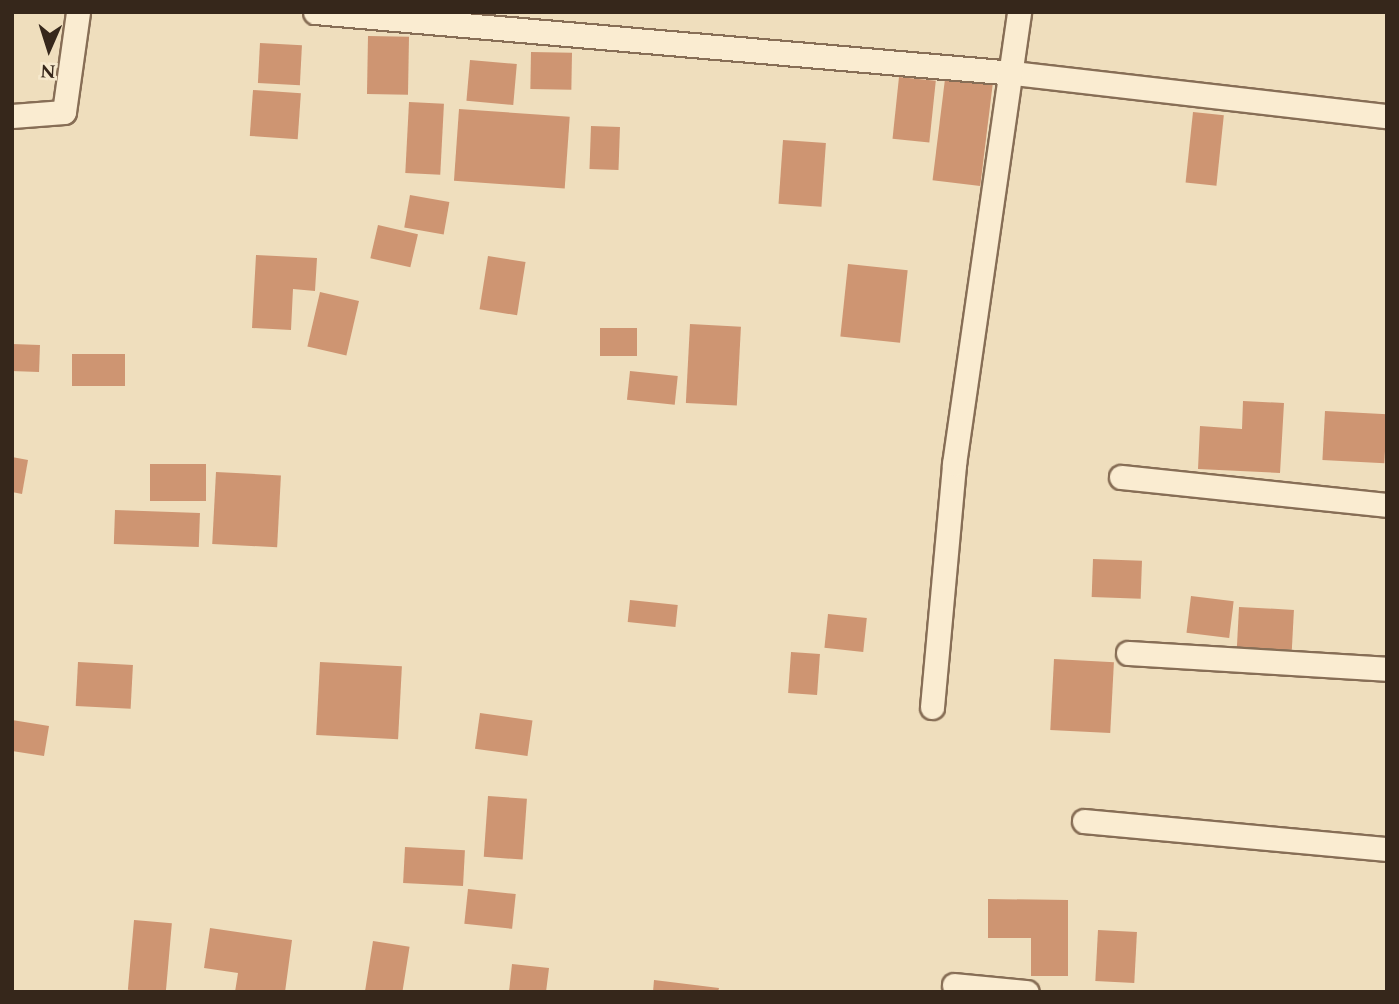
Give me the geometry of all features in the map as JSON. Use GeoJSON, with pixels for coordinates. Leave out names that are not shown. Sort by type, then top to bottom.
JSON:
{"type":"FeatureCollection","features":[{"type":"Feature","properties":{"kind":"street"},"geometry":{"type":"LineString","coordinates":[[12,116],[64,112],[78,12]]}},
{"type":"Feature","properties":{"kind":"street"},"geometry":{"type":"LineString","coordinates":[[315,12],[1013,73],[1387,117]]}},
{"type":"Feature","properties":{"kind":"street"},"geometry":{"type":"LineString","coordinates":[[932,707],[954,464],[1020,12]]}},
{"type":"Feature","properties":{"kind":"street"},"geometry":{"type":"LineString","coordinates":[[1121,477],[1387,505]]}},
{"type":"Feature","properties":{"kind":"street"},"geometry":{"type":"LineString","coordinates":[[1128,653],[1387,669]]}},
{"type":"Feature","properties":{"kind":"street"},"geometry":{"type":"LineString","coordinates":[[1084,821],[1387,849]]}},
{"type":"Feature","properties":{"kind":"street"},"geometry":{"type":"LineString","coordinates":[[954,985],[1027,992]]}},
{"type":"Feature","properties":{"kind":"building"},"geometry":{"type":"Polygon","coordinates":[[[368,36],[409,37],[408,95],[367,94],[368,36]]]}},
{"type":"Feature","properties":{"kind":"building"},"geometry":{"type":"Polygon","coordinates":[[[260,43],[302,45],[300,85],[258,83],[260,43]]]}},
{"type":"Feature","properties":{"kind":"building"},"geometry":{"type":"Polygon","coordinates":[[[531,52],[572,53],[571,90],[530,89],[531,52]]]}},
{"type":"Feature","properties":{"kind":"building"},"geometry":{"type":"Polygon","coordinates":[[[470,60],[517,64],[513,105],[466,101],[470,60]]]}},
{"type":"Feature","properties":{"kind":"building"},"geometry":{"type":"Polygon","coordinates":[[[899,77],[936,81],[929,143],[893,139],[899,77]]]}},
{"type":"Feature","properties":{"kind":"building"},"geometry":{"type":"Polygon","coordinates":[[[945,79],[993,85],[980,186],[933,180],[945,79]]]}},
{"type":"Feature","properties":{"kind":"building"},"geometry":{"type":"Polygon","coordinates":[[[253,90],[301,93],[298,139],[250,136],[253,90]]]}},
{"type":"Feature","properties":{"kind":"building"},"geometry":{"type":"Polygon","coordinates":[[[409,102],[444,104],[440,175],[405,173],[409,102]]]}},
{"type":"Feature","properties":{"kind":"building"},"geometry":{"type":"Polygon","coordinates":[[[459,109],[570,117],[565,189],[454,181],[459,109]]]}},
{"type":"Feature","properties":{"kind":"building"},"geometry":{"type":"Polygon","coordinates":[[[1193,112],[1224,115],[1216,186],[1186,183],[1193,112]]]}},
{"type":"Feature","properties":{"kind":"building"},"geometry":{"type":"Polygon","coordinates":[[[591,126],[620,127],[618,170],[589,169],[591,126]]]}},
{"type":"Feature","properties":{"kind":"building"},"geometry":{"type":"Polygon","coordinates":[[[783,140],[826,143],[821,207],[779,204],[783,140]]]}},
{"type":"Feature","properties":{"kind":"building"},"geometry":{"type":"Polygon","coordinates":[[[410,195],[449,202],[444,234],[404,227],[410,195]]]}},
{"type":"Feature","properties":{"kind":"building"},"geometry":{"type":"Polygon","coordinates":[[[378,225],[418,234],[410,267],[370,258],[378,225]]]}},
{"type":"Feature","properties":{"kind":"building"},"geometry":{"type":"Polygon","coordinates":[[[256,255],[317,258],[315,291],[293,289],[291,330],[252,328],[256,255]]]}},
{"type":"Feature","properties":{"kind":"building"},"geometry":{"type":"Polygon","coordinates":[[[488,256],[526,262],[517,315],[480,309],[488,256]]]}},
{"type":"Feature","properties":{"kind":"building"},"geometry":{"type":"Polygon","coordinates":[[[848,264],[908,270],[900,343],[840,337],[848,264]]]}},
{"type":"Feature","properties":{"kind":"building"},"geometry":{"type":"Polygon","coordinates":[[[320,292],[359,301],[346,356],[307,347],[320,292]]]}},
{"type":"Feature","properties":{"kind":"building"},"geometry":{"type":"Polygon","coordinates":[[[690,324],[741,327],[737,406],[686,403],[690,324]]]}},
{"type":"Feature","properties":{"kind":"building"},"geometry":{"type":"Polygon","coordinates":[[[600,328],[637,328],[637,356],[600,356],[600,328]]]}},
{"type":"Feature","properties":{"kind":"building"},"geometry":{"type":"Polygon","coordinates":[[[12,344],[40,345],[39,372],[12,371],[12,344]]]}},
{"type":"Feature","properties":{"kind":"building"},"geometry":{"type":"Polygon","coordinates":[[[72,354],[125,354],[125,386],[72,386],[72,354]]]}},
{"type":"Feature","properties":{"kind":"building"},"geometry":{"type":"Polygon","coordinates":[[[630,371],[678,376],[675,405],[627,400],[630,371]]]}},
{"type":"Feature","properties":{"kind":"building"},"geometry":{"type":"Polygon","coordinates":[[[1243,401],[1284,403],[1280,473],[1198,469],[1200,426],[1242,429],[1243,401]]]}},
{"type":"Feature","properties":{"kind":"building"},"geometry":{"type":"Polygon","coordinates":[[[1325,411],[1387,414],[1384,463],[1322,460],[1325,411]]]}},
{"type":"Feature","properties":{"kind":"building"},"geometry":{"type":"Polygon","coordinates":[[[12,457],[28,460],[22,494],[12,492],[12,457]]]}},
{"type":"Feature","properties":{"kind":"building"},"geometry":{"type":"Polygon","coordinates":[[[150,464],[206,464],[206,501],[150,501],[150,464]]]}},
{"type":"Feature","properties":{"kind":"building"},"geometry":{"type":"Polygon","coordinates":[[[216,472],[281,475],[277,547],[212,544],[216,472]]]}},
{"type":"Feature","properties":{"kind":"building"},"geometry":{"type":"Polygon","coordinates":[[[115,510],[200,513],[199,547],[114,544],[115,510]]]}},
{"type":"Feature","properties":{"kind":"building"},"geometry":{"type":"Polygon","coordinates":[[[1093,559],[1142,561],[1141,599],[1092,597],[1093,559]]]}},
{"type":"Feature","properties":{"kind":"building"},"geometry":{"type":"Polygon","coordinates":[[[1191,596],[1234,601],[1229,638],[1186,633],[1191,596]]]}},
{"type":"Feature","properties":{"kind":"building"},"geometry":{"type":"Polygon","coordinates":[[[630,600],[678,605],[675,627],[628,622],[630,600]]]}},
{"type":"Feature","properties":{"kind":"building"},"geometry":{"type":"Polygon","coordinates":[[[1239,607],[1294,610],[1292,650],[1237,647],[1239,607]]]}},
{"type":"Feature","properties":{"kind":"building"},"geometry":{"type":"Polygon","coordinates":[[[828,614],[867,618],[863,652],[824,648],[828,614]]]}},
{"type":"Feature","properties":{"kind":"building"},"geometry":{"type":"Polygon","coordinates":[[[791,652],[820,654],[817,695],[788,693],[791,652]]]}},
{"type":"Feature","properties":{"kind":"building"},"geometry":{"type":"Polygon","coordinates":[[[1054,659],[1114,662],[1110,733],[1050,730],[1054,659]]]}},
{"type":"Feature","properties":{"kind":"building"},"geometry":{"type":"Polygon","coordinates":[[[78,662],[133,665],[131,709],[76,706],[78,662]]]}},
{"type":"Feature","properties":{"kind":"building"},"geometry":{"type":"Polygon","coordinates":[[[320,662],[402,666],[398,739],[316,735],[320,662]]]}},
{"type":"Feature","properties":{"kind":"building"},"geometry":{"type":"Polygon","coordinates":[[[480,713],[532,720],[527,756],[475,749],[480,713]]]}},
{"type":"Feature","properties":{"kind":"building"},"geometry":{"type":"Polygon","coordinates":[[[12,720],[49,726],[44,756],[12,751],[12,720]]]}},
{"type":"Feature","properties":{"kind":"building"},"geometry":{"type":"Polygon","coordinates":[[[488,796],[527,799],[523,860],[484,857],[488,796]]]}},
{"type":"Feature","properties":{"kind":"building"},"geometry":{"type":"Polygon","coordinates":[[[405,847],[465,850],[463,886],[403,883],[405,847]]]}},
{"type":"Feature","properties":{"kind":"building"},"geometry":{"type":"Polygon","coordinates":[[[468,889],[516,894],[512,929],[464,924],[468,889]]]}},
{"type":"Feature","properties":{"kind":"building"},"geometry":{"type":"Polygon","coordinates":[[[988,899],[1068,900],[1068,976],[1031,976],[1031,938],[988,938],[988,899]]]}},
{"type":"Feature","properties":{"kind":"building"},"geometry":{"type":"Polygon","coordinates":[[[134,920],[172,923],[166,992],[128,990],[134,920]]]}},
{"type":"Feature","properties":{"kind":"building"},"geometry":{"type":"Polygon","coordinates":[[[210,928],[292,940],[285,992],[235,992],[238,973],[204,968],[210,928]]]}},
{"type":"Feature","properties":{"kind":"building"},"geometry":{"type":"Polygon","coordinates":[[[1098,930],[1137,932],[1134,983],[1095,981],[1098,930]]]}},
{"type":"Feature","properties":{"kind":"building"},"geometry":{"type":"Polygon","coordinates":[[[373,941],[410,947],[402,992],[365,992],[373,941]]]}},
{"type":"Feature","properties":{"kind":"building"},"geometry":{"type":"Polygon","coordinates":[[[512,964],[549,968],[546,992],[509,992],[512,964]]]}},
{"type":"Feature","properties":{"kind":"building"},"geometry":{"type":"Polygon","coordinates":[[[654,980],[719,988],[718,992],[653,992],[654,980]]]}}]}
